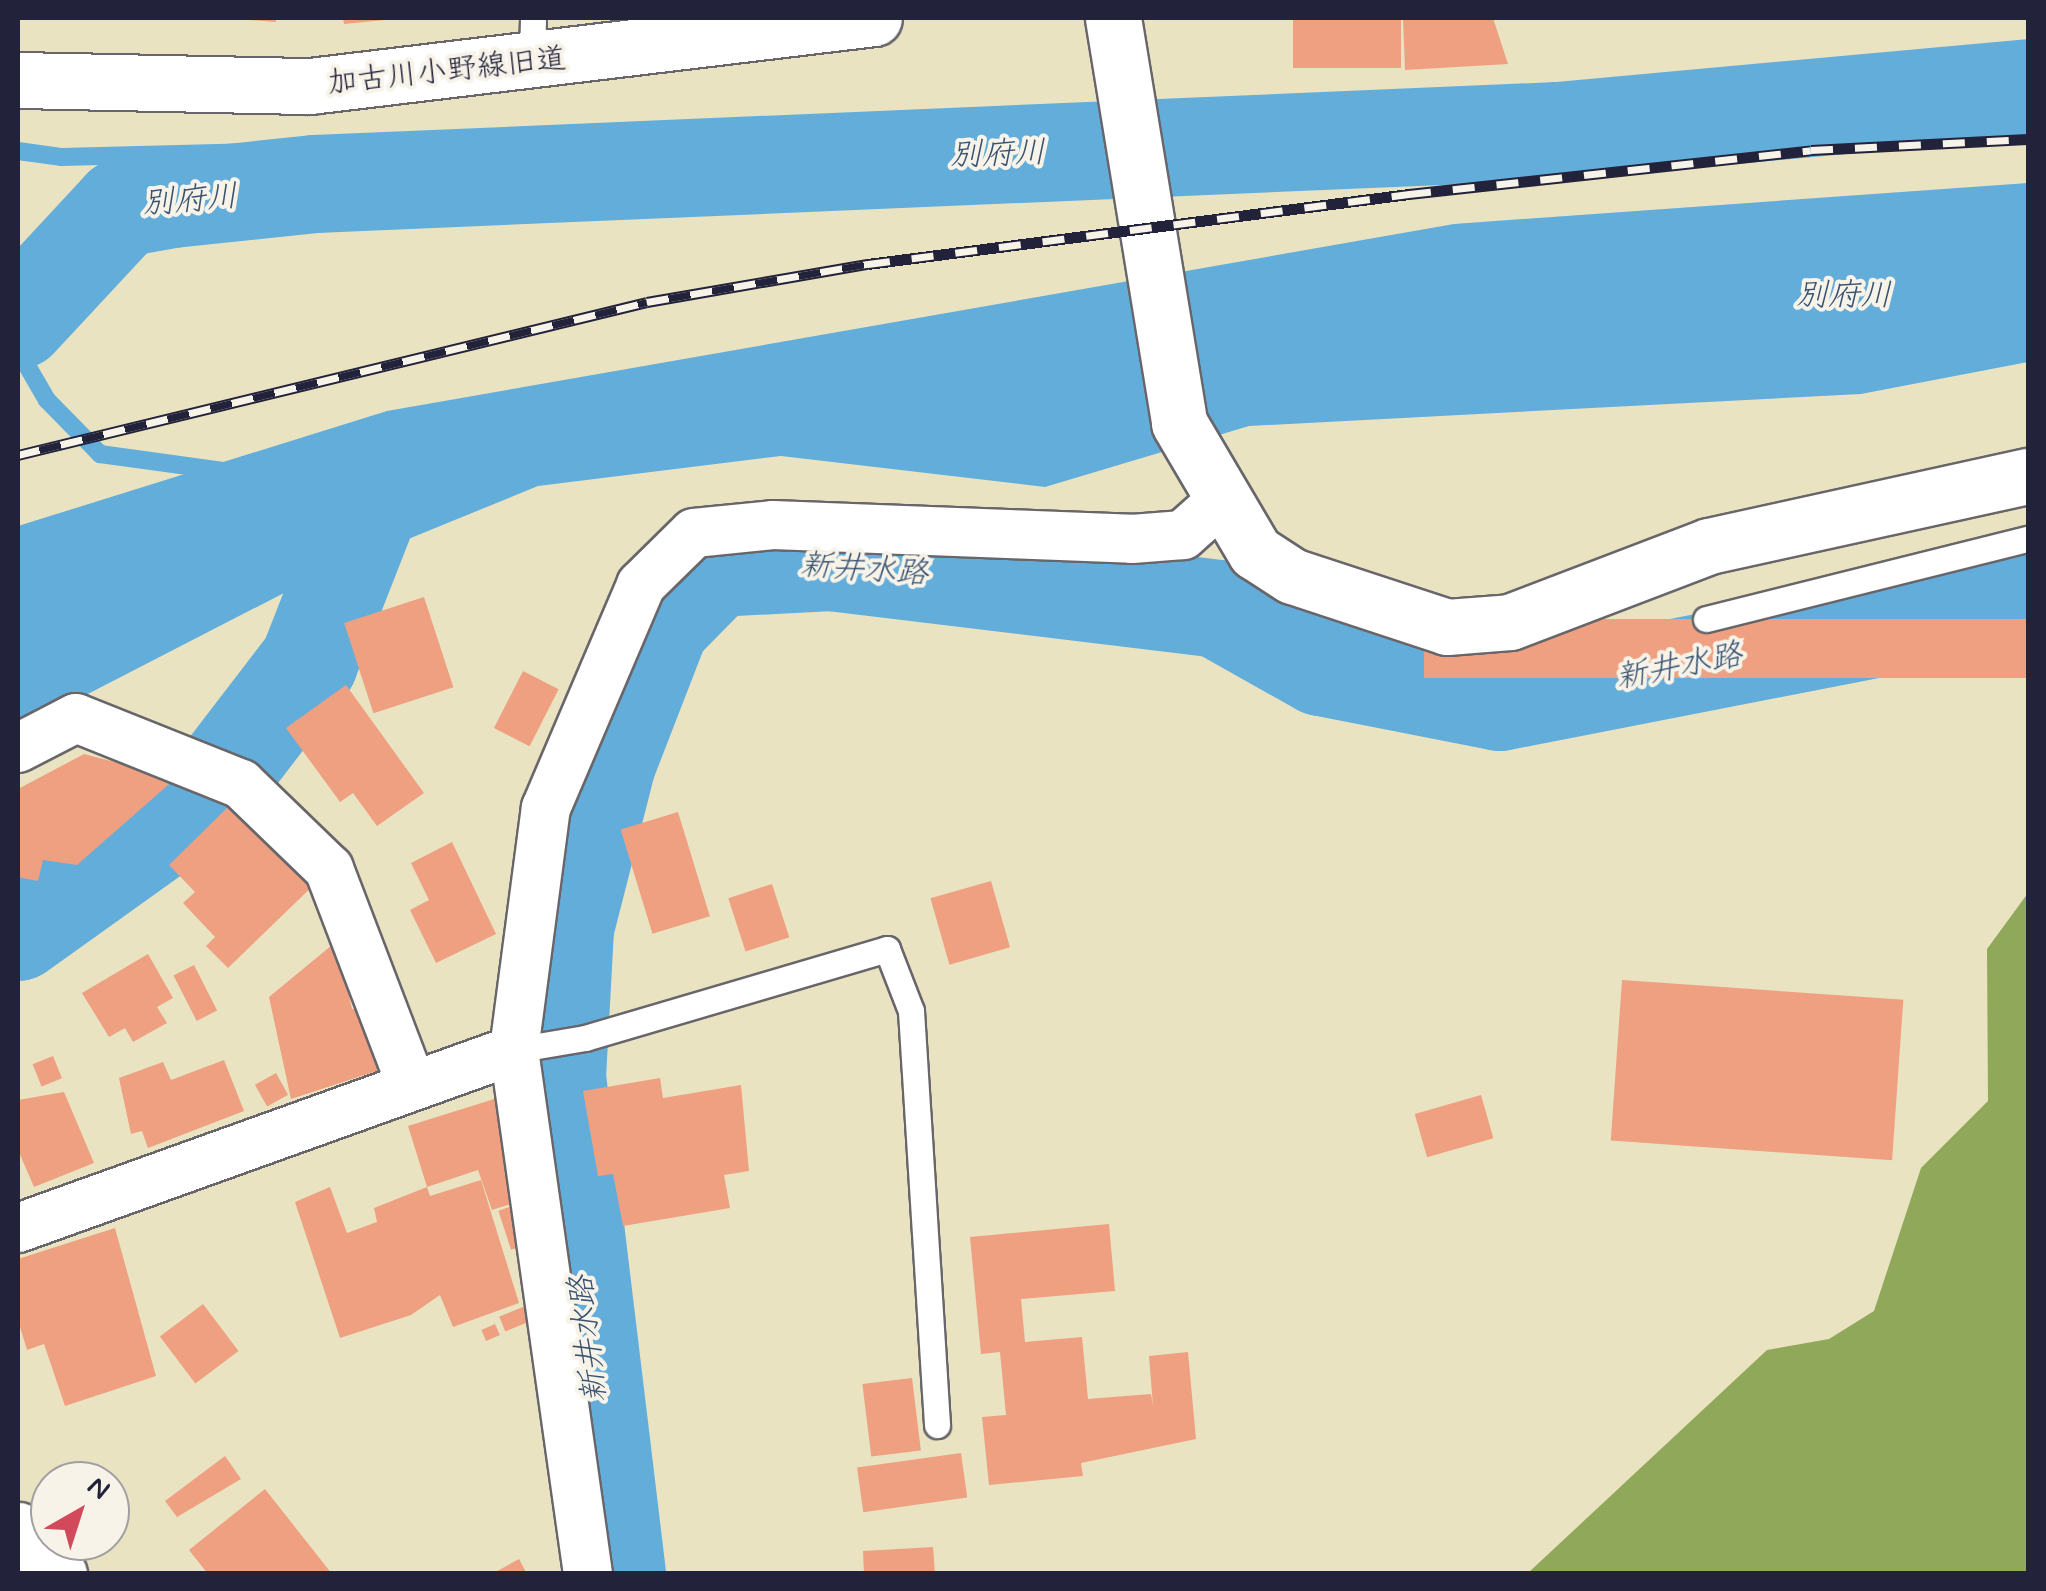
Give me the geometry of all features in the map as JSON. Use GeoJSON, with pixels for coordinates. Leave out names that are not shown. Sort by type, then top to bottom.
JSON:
{"type":"FeatureCollection","features":[{"type":"Feature","properties":{"kind":"street","name":"加古川小野線旧道"},"geometry":{"type":"LineString","coordinates":[[18,80],[310,86],[532,41],[874,18]]}},
{"type":"Feature","properties":{"kind":"street"},"geometry":{"type":"LineString","coordinates":[[1113,18],[1179,424],[1220,502],[1255,552],[1292,576],[1447,627],[1510,622],[1709,546],[2028,476]]}},
{"type":"Feature","properties":{"kind":"street"},"geometry":{"type":"LineString","coordinates":[[588,1574],[514,1050],[546,808],[641,585],[694,532],[774,525],[1132,538],[1183,535],[1220,502]]}},
{"type":"Feature","properties":{"kind":"street"},"geometry":{"type":"LineString","coordinates":[[18,748],[76,718],[242,784],[329,869],[412,1086]]}},
{"type":"Feature","properties":{"kind":"street"},"geometry":{"type":"LineString","coordinates":[[18,1228],[514,1050]]}},
{"type":"Feature","properties":{"kind":"street"},"geometry":{"type":"LineString","coordinates":[[18,1530],[59,1574]]}},
{"type":"Feature","properties":{"kind":"lane"},"geometry":{"type":"LineString","coordinates":[[1706,619],[2028,539]]}},
{"type":"Feature","properties":{"kind":"lane"},"geometry":{"type":"LineString","coordinates":[[514,1050],[585,1038],[886,949],[911,1012],[937,1426]]}},
{"type":"Feature","properties":{"kind":"green space"},"geometry":{"type":"Polygon","coordinates":[[[2028,893],[2028,1573],[1528,1573],[1767,1350],[1829,1339],[1874,1311],[1921,1168],[1988,1101],[1987,949],[2028,893]]]}},
{"type":"Feature","properties":{"kind":"water","name":"別府川"},"geometry":{"type":"Polygon","coordinates":[[[2028,183],[2028,362],[1861,394],[1249,426],[1045,487],[781,456],[538,486],[313,578],[18,730],[18,526],[387,411],[1454,224],[2028,183]]]}},
{"type":"Feature","properties":{"kind":"building"},"geometry":{"type":"Polygon","coordinates":[[[223,18],[276,18],[276,22],[223,18]]]}},
{"type":"Feature","properties":{"kind":"building"},"geometry":{"type":"Polygon","coordinates":[[[343,18],[384,18],[385,20],[344,24],[343,18]]]}},
{"type":"Feature","properties":{"kind":"building"},"geometry":{"type":"Polygon","coordinates":[[[1293,18],[1401,18],[1401,68],[1293,68],[1293,18]]]}},
{"type":"Feature","properties":{"kind":"building"},"geometry":{"type":"Polygon","coordinates":[[[1403,18],[1493,18],[1508,64],[1405,70],[1403,18]]]}},
{"type":"Feature","properties":{"kind":"building"},"geometry":{"type":"Polygon","coordinates":[[[424,597],[453,687],[373,713],[344,623],[424,597]]]}},
{"type":"Feature","properties":{"kind":"building"},"geometry":{"type":"Polygon","coordinates":[[[1424,619],[2028,619],[2028,678],[1424,678],[1424,619]]]}},
{"type":"Feature","properties":{"kind":"building"},"geometry":{"type":"Polygon","coordinates":[[[523,671],[559,689],[530,746],[494,728],[523,671]]]}},
{"type":"Feature","properties":{"kind":"building"},"geometry":{"type":"Polygon","coordinates":[[[346,685],[424,793],[377,826],[353,793],[340,802],[286,728],[346,685]]]}},
{"type":"Feature","properties":{"kind":"building"},"geometry":{"type":"Polygon","coordinates":[[[84,754],[176,778],[77,865],[43,860],[38,881],[18,877],[18,789],[84,754]]]}},
{"type":"Feature","properties":{"kind":"building"},"geometry":{"type":"Polygon","coordinates":[[[230,805],[283,860],[292,852],[319,880],[228,968],[206,946],[215,937],[183,903],[195,892],[169,865],[230,805]]]}},
{"type":"Feature","properties":{"kind":"building"},"geometry":{"type":"Polygon","coordinates":[[[678,812],[710,916],[652,934],[621,830],[678,812]]]}},
{"type":"Feature","properties":{"kind":"building"},"geometry":{"type":"Polygon","coordinates":[[[452,842],[496,934],[436,963],[410,910],[429,900],[411,863],[452,842]]]}},
{"type":"Feature","properties":{"kind":"building"},"geometry":{"type":"Polygon","coordinates":[[[991,881],[1010,947],[949,965],[930,898],[991,881]]]}},
{"type":"Feature","properties":{"kind":"building"},"geometry":{"type":"Polygon","coordinates":[[[772,884],[789,937],[746,951],[728,898],[772,884]]]}},
{"type":"Feature","properties":{"kind":"building"},"geometry":{"type":"Polygon","coordinates":[[[343,936],[360,975],[347,986],[352,1009],[373,1007],[392,1066],[291,1099],[269,997],[343,936]]]}},
{"type":"Feature","properties":{"kind":"building"},"geometry":{"type":"Polygon","coordinates":[[[148,954],[173,998],[157,1007],[167,1023],[133,1042],[125,1028],[109,1037],[82,993],[148,954]]]}},
{"type":"Feature","properties":{"kind":"building"},"geometry":{"type":"Polygon","coordinates":[[[194,965],[217,1010],[197,1021],[174,975],[194,965]]]}},
{"type":"Feature","properties":{"kind":"building"},"geometry":{"type":"Polygon","coordinates":[[[1622,980],[1903,1000],[1892,1160],[1611,1141],[1622,980]]]}},
{"type":"Feature","properties":{"kind":"building"},"geometry":{"type":"Polygon","coordinates":[[[53,1056],[62,1078],[42,1086],[33,1064],[53,1056]]]}},
{"type":"Feature","properties":{"kind":"building"},"geometry":{"type":"Polygon","coordinates":[[[224,1060],[244,1111],[148,1148],[142,1131],[131,1134],[119,1078],[163,1062],[171,1080],[224,1060]]]}},
{"type":"Feature","properties":{"kind":"building"},"geometry":{"type":"Polygon","coordinates":[[[276,1073],[288,1095],[267,1107],[255,1085],[276,1073]]]}},
{"type":"Feature","properties":{"kind":"building"},"geometry":{"type":"Polygon","coordinates":[[[660,1078],[663,1098],[741,1085],[749,1171],[724,1175],[730,1208],[623,1226],[613,1174],[598,1176],[583,1091],[660,1078]]]}},
{"type":"Feature","properties":{"kind":"building"},"geometry":{"type":"Polygon","coordinates":[[[64,1092],[94,1163],[34,1187],[18,1150],[18,1100],[64,1092]]]}},
{"type":"Feature","properties":{"kind":"building"},"geometry":{"type":"Polygon","coordinates":[[[507,1095],[535,1196],[492,1210],[478,1170],[427,1187],[408,1126],[507,1095]]]}},
{"type":"Feature","properties":{"kind":"building"},"geometry":{"type":"Polygon","coordinates":[[[1481,1095],[1493,1138],[1427,1157],[1415,1114],[1481,1095]]]}},
{"type":"Feature","properties":{"kind":"building"},"geometry":{"type":"Polygon","coordinates":[[[481,1180],[519,1303],[453,1327],[440,1295],[411,1315],[340,1338],[295,1202],[330,1187],[347,1233],[377,1222],[374,1208],[427,1187],[430,1196],[481,1180]]]}},
{"type":"Feature","properties":{"kind":"building"},"geometry":{"type":"Polygon","coordinates":[[[525,1202],[538,1241],[511,1250],[498,1211],[525,1202]]]}},
{"type":"Feature","properties":{"kind":"building"},"geometry":{"type":"Polygon","coordinates":[[[1109,1224],[1115,1291],[1021,1299],[1025,1342],[1082,1337],[1088,1399],[1151,1394],[1153,1406],[1149,1356],[1188,1352],[1196,1439],[1081,1463],[1083,1476],[989,1485],[982,1417],[1006,1415],[1000,1352],[981,1354],[970,1237],[1109,1224]]]}},
{"type":"Feature","properties":{"kind":"building"},"geometry":{"type":"Polygon","coordinates":[[[115,1228],[156,1376],[65,1406],[44,1344],[27,1350],[18,1320],[18,1259],[115,1228]]]}},
{"type":"Feature","properties":{"kind":"building"},"geometry":{"type":"Polygon","coordinates":[[[203,1304],[239,1351],[195,1384],[160,1336],[203,1304]]]}},
{"type":"Feature","properties":{"kind":"building"},"geometry":{"type":"Polygon","coordinates":[[[528,1305],[534,1320],[505,1331],[499,1317],[528,1305]]]}},
{"type":"Feature","properties":{"kind":"building"},"geometry":{"type":"Polygon","coordinates":[[[495,1324],[500,1335],[486,1341],[481,1330],[495,1324]]]}},
{"type":"Feature","properties":{"kind":"building"},"geometry":{"type":"Polygon","coordinates":[[[912,1378],[921,1450],[871,1457],[862,1384],[912,1378]]]}},
{"type":"Feature","properties":{"kind":"building"},"geometry":{"type":"Polygon","coordinates":[[[961,1453],[967,1498],[863,1512],[857,1468],[961,1453]]]}},
{"type":"Feature","properties":{"kind":"building"},"geometry":{"type":"Polygon","coordinates":[[[225,1456],[241,1479],[177,1517],[165,1501],[225,1456]]]}},
{"type":"Feature","properties":{"kind":"building"},"geometry":{"type":"Polygon","coordinates":[[[265,1489],[332,1574],[208,1574],[189,1550],[265,1489]]]}},
{"type":"Feature","properties":{"kind":"building"},"geometry":{"type":"Polygon","coordinates":[[[933,1547],[935,1574],[864,1574],[863,1551],[933,1547]]]}},
{"type":"Feature","properties":{"kind":"building"},"geometry":{"type":"Polygon","coordinates":[[[519,1559],[527,1574],[492,1574],[519,1559]]]}},
{"type":"Feature","properties":{"kind":"waterway"},"geometry":{"type":"LineString","coordinates":[[18,151],[61,157],[525,145],[1428,103],[1766,83],[2028,55]]}},
{"type":"Feature","properties":{"kind":"waterway"},"geometry":{"type":"LineString","coordinates":[[18,301],[106,203],[151,189],[324,170],[1363,126],[1907,84]]}},
{"type":"Feature","properties":{"kind":"waterway","name":"別府川"},"geometry":{"type":"LineString","coordinates":[[18,320],[122,208],[172,199],[315,184],[1558,131],[2028,88]]}},
{"type":"Feature","properties":{"kind":"waterway"},"geometry":{"type":"LineString","coordinates":[[18,274],[68,213]]}},
{"type":"Feature","properties":{"kind":"waterway"},"geometry":{"type":"LineString","coordinates":[[18,350],[47,400],[100,454],[232,472]]}},
{"type":"Feature","properties":{"kind":"waterway","name":"別府川"},"geometry":{"type":"LineString","coordinates":[[18,932],[204,799],[309,662],[376,491],[424,471]]}},
{"type":"Feature","properties":{"kind":"waterway","name":"新井水路"},"geometry":{"type":"LineString","coordinates":[[617,1574],[557,1077],[565,928],[607,763],[661,624],[716,568],[831,562],[1218,609],[1321,667],[1500,702],[2028,599]]}},
{"type":"Feature","properties":{"kind":"railway"},"geometry":{"type":"LineString","coordinates":[[18,455],[647,302],[868,264],[1409,194],[1811,150],[2028,139]]}}]}
